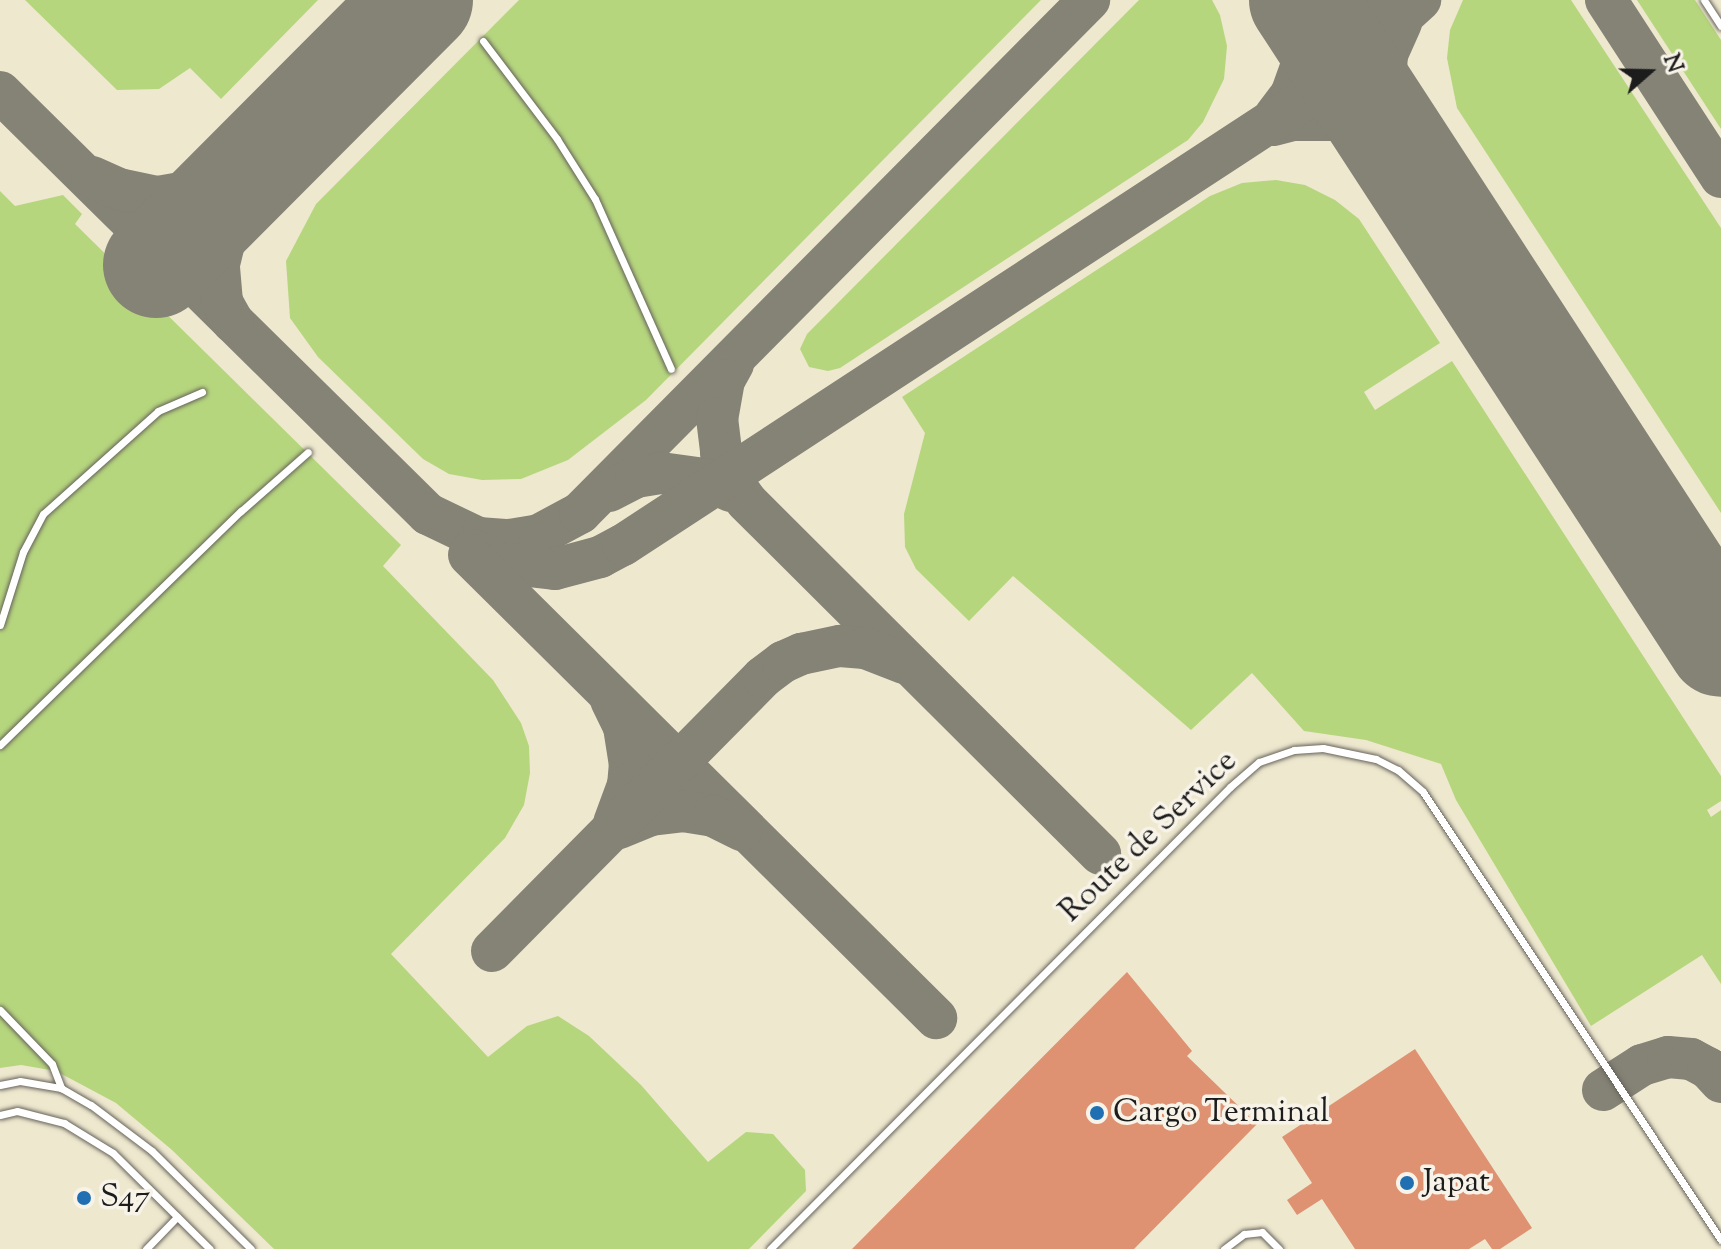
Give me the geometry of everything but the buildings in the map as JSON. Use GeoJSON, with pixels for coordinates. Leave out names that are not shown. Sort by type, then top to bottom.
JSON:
{"type":"FeatureCollection","features":[{"type":"Feature","properties":{"kind":"lane"},"geometry":{"type":"LineString","coordinates":[[1704,0],[1721,26]]}},
{"type":"Feature","properties":{"kind":"lane"},"geometry":{"type":"LineString","coordinates":[[483,41],[557,139],[595,199],[671,369]]}},
{"type":"Feature","properties":{"kind":"lane"},"geometry":{"type":"LineString","coordinates":[[0,625],[23,552],[43,514],[158,411],[202,392]]}},
{"type":"Feature","properties":{"kind":"lane"},"geometry":{"type":"LineString","coordinates":[[0,745],[241,511],[308,452]]}},
{"type":"Feature","properties":{"kind":"lane","name":"Route de Service"},"geometry":{"type":"LineString","coordinates":[[770,1249],[1230,787],[1259,762],[1294,750],[1323,748],[1376,759],[1398,770],[1423,792],[1721,1240]]}},
{"type":"Feature","properties":{"kind":"lane"},"geometry":{"type":"LineString","coordinates":[[0,1010],[52,1064],[61,1088]]}},
{"type":"Feature","properties":{"kind":"lane"},"geometry":{"type":"LineString","coordinates":[[0,1085],[20,1081],[61,1088],[131,1132],[251,1249]]}},
{"type":"Feature","properties":{"kind":"lane"},"geometry":{"type":"LineString","coordinates":[[0,1115],[17,1111],[64,1123],[113,1153],[210,1249]]}},
{"type":"Feature","properties":{"kind":"lane"},"geometry":{"type":"LineString","coordinates":[[146,1249],[177,1217]]}},
{"type":"Feature","properties":{"kind":"lane"},"geometry":{"type":"LineString","coordinates":[[1224,1249],[1244,1234],[1262,1232],[1279,1249]]}},
{"type":"Feature","properties":{"kind":"green space"},"geometry":{"type":"Polygon","coordinates":[[[25,0],[318,0],[221,99],[190,68],[159,89],[117,90],[25,0]]]}},
{"type":"Feature","properties":{"kind":"green space"},"geometry":{"type":"Polygon","coordinates":[[[519,0],[1041,0],[646,400],[568,460],[521,479],[482,480],[449,474],[423,459],[318,357],[290,318],[286,261],[316,204],[519,0]]]}},
{"type":"Feature","properties":{"kind":"green space"},"geometry":{"type":"Polygon","coordinates":[[[1139,0],[1212,0],[1220,15],[1227,46],[1224,79],[1203,122],[1188,140],[840,368],[828,371],[809,367],[800,349],[807,334],[1139,0]]]}},
{"type":"Feature","properties":{"kind":"green space"},"geometry":{"type":"Polygon","coordinates":[[[1463,0],[1571,0],[1721,228],[1721,513],[1457,108],[1447,58],[1450,30],[1463,0]]]}},
{"type":"Feature","properties":{"kind":"green space"},"geometry":{"type":"Polygon","coordinates":[[[1637,0],[1695,0],[1721,40],[1721,129],[1637,0]]]}},
{"type":"Feature","properties":{"kind":"green space"},"geometry":{"type":"Polygon","coordinates":[[[1276,180],[1305,185],[1335,200],[1359,219],[1440,343],[1364,392],[1375,410],[1452,361],[1721,776],[1721,801],[1707,810],[1711,817],[1721,810],[1721,984],[1702,955],[1591,1026],[1456,800],[1441,764],[1366,740],[1304,731],[1252,673],[1191,730],[1013,576],[969,621],[916,569],[905,547],[904,514],[925,433],[902,397],[1210,196],[1242,183],[1276,180]]]}},
{"type":"Feature","properties":{"kind":"green space"},"geometry":{"type":"Polygon","coordinates":[[[0,191],[15,206],[63,195],[82,214],[75,224],[401,545],[383,566],[493,680],[521,723],[529,746],[530,773],[524,805],[505,838],[391,954],[488,1057],[527,1026],[558,1016],[589,1036],[641,1085],[708,1162],[746,1132],[773,1134],[805,1170],[806,1191],[749,1249],[274,1249],[172,1150],[116,1103],[56,1071],[21,1065],[0,1068],[0,191]]]}},
{"type":"Feature","properties":{"kind":"taxiway"},"geometry":{"type":"LineString","coordinates":[[0,92],[428,514],[478,538],[509,540],[539,535],[580,513],[1089,0]]}},
{"type":"Feature","properties":{"kind":"taxiway"},"geometry":{"type":"LineString","coordinates":[[1275,116],[1291,95],[1306,53],[1305,26],[1298,0]]}},
{"type":"Feature","properties":{"kind":"taxiway"},"geometry":{"type":"LineString","coordinates":[[1357,0],[1383,0]]}},
{"type":"Feature","properties":{"kind":"taxiway"},"geometry":{"type":"LineString","coordinates":[[472,550],[502,563],[555,569],[600,557],[623,545],[1328,84],[1420,0]]}},
{"type":"Feature","properties":{"kind":"taxiway"},"geometry":{"type":"LineString","coordinates":[[1606,0],[1721,177]]}},
{"type":"Feature","properties":{"kind":"taxiway"},"geometry":{"type":"LineString","coordinates":[[1401,23],[1387,55],[1384,96],[1388,117],[1405,159]]}},
{"type":"Feature","properties":{"kind":"taxiway"},"geometry":{"type":"LineString","coordinates":[[1273,125],[1293,120],[1337,120],[1383,141],[1413,170]]}},
{"type":"Feature","properties":{"kind":"taxiway"},"geometry":{"type":"LineString","coordinates":[[92,177],[119,189],[158,197],[204,189],[254,162],[280,140]]}},
{"type":"Feature","properties":{"kind":"taxiway"},"geometry":{"type":"LineString","coordinates":[[233,322],[222,302],[219,264],[229,223],[257,166],[267,155]]}},
{"type":"Feature","properties":{"kind":"taxiway"},"geometry":{"type":"LineString","coordinates":[[733,364],[724,380],[717,418],[721,453],[746,501],[1100,854]]}},
{"type":"Feature","properties":{"kind":"taxiway"},"geometry":{"type":"LineString","coordinates":[[609,491],[636,477],[661,473],[705,479],[731,491]]}},
{"type":"Feature","properties":{"kind":"taxiway"},"geometry":{"type":"LineString","coordinates":[[469,555],[936,1018]]}},
{"type":"Feature","properties":{"kind":"taxiway"},"geometry":{"type":"LineString","coordinates":[[492,951],[763,677],[783,662],[801,654],[840,646],[865,648],[904,663]]}},
{"type":"Feature","properties":{"kind":"taxiway"},"geometry":{"type":"LineString","coordinates":[[611,700],[624,727],[630,763],[628,785],[614,823]]}},
{"type":"Feature","properties":{"kind":"taxiway"},"geometry":{"type":"LineString","coordinates":[[619,828],[651,815],[683,811],[713,816],[742,830]]}},
{"type":"Feature","properties":{"kind":"taxiway"},"geometry":{"type":"LineString","coordinates":[[1603,1090],[1642,1065],[1668,1057],[1691,1059],[1708,1068],[1721,1082]]}},
{"type":"Feature","properties":{"kind":"runway"},"geometry":{"type":"LineString","coordinates":[[156,265],[420,0]]}},
{"type":"Feature","properties":{"kind":"runway"},"geometry":{"type":"LineString","coordinates":[[1302,0],[1721,644]]}},
{"type":"Feature","properties":{"kind":"place","name":"Cargo Terminal"},"geometry":{"type":"Point","coordinates":[1097,1113]}},
{"type":"Feature","properties":{"kind":"place","name":"Japat"},"geometry":{"type":"Point","coordinates":[1407,1183]}},
{"type":"Feature","properties":{"kind":"place","name":"S47"},"geometry":{"type":"Point","coordinates":[84,1198]}}]}
